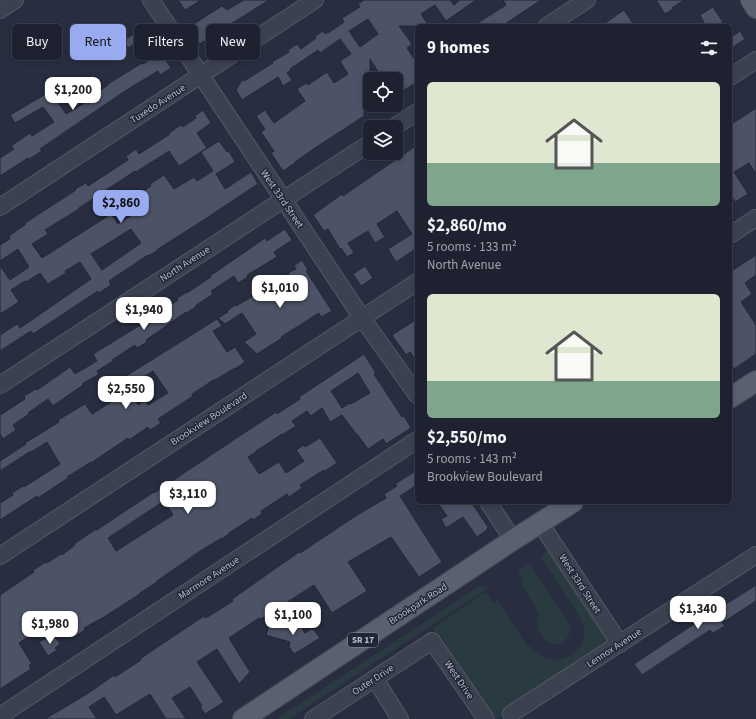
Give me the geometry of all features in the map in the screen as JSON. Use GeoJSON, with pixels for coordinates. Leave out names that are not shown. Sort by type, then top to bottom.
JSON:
{"type":"FeatureCollection","features":[{"type":"Feature","properties":{"kind":"main road"},"geometry":{"type":"LineString","coordinates":[[751,0],[756,8]]}},
{"type":"Feature","properties":{"kind":"main road"},"geometry":{"type":"LineString","coordinates":[[732,397],[756,381]]}},
{"type":"Feature","properties":{"kind":"main road","name":"Brookpark Road"},"geometry":{"type":"LineString","coordinates":[[251,717],[513,540],[570,504]]}},
{"type":"Feature","properties":{"kind":"street"},"geometry":{"type":"LineString","coordinates":[[0,10],[15,0]]}},
{"type":"Feature","properties":{"kind":"street","name":"West 33rd Street"},"geometry":{"type":"LineString","coordinates":[[151,0],[362,318],[415,392]]}},
{"type":"Feature","properties":{"kind":"street","name":"Tuxedo Avenue"},"geometry":{"type":"LineString","coordinates":[[0,207],[315,0]]}},
{"type":"Feature","properties":{"kind":"street"},"geometry":{"type":"LineString","coordinates":[[550,24],[587,0]]}},
{"type":"Feature","properties":{"kind":"street"},"geometry":{"type":"LineString","coordinates":[[732,76],[756,60]]}},
{"type":"Feature","properties":{"kind":"street"},"geometry":{"type":"LineString","coordinates":[[403,121],[415,113]]}},
{"type":"Feature","properties":{"kind":"street","name":"North Avenue"},"geometry":{"type":"LineString","coordinates":[[0,385],[363,147]]}},
{"type":"Feature","properties":{"kind":"street"},"geometry":{"type":"LineString","coordinates":[[732,234],[756,218]]}},
{"type":"Feature","properties":{"kind":"street","name":"Brookview Boulevard"},"geometry":{"type":"LineString","coordinates":[[0,556],[415,283]]}},
{"type":"Feature","properties":{"kind":"street","name":"Marmore Avenue"},"geometry":{"type":"LineString","coordinates":[[0,716],[415,441]]}},
{"type":"Feature","properties":{"kind":"street"},"geometry":{"type":"LineString","coordinates":[[489,504],[513,540]]}},
{"type":"Feature","properties":{"kind":"street","name":"West 33rd Street"},"geometry":{"type":"LineString","coordinates":[[540,523],[620,644]]}},
{"type":"Feature","properties":{"kind":"street","name":"Lennox Avenue"},"geometry":{"type":"LineString","coordinates":[[511,714],[756,555]]}},
{"type":"Feature","properties":{"kind":"street","name":"Outer Drive"},"geometry":{"type":"LineString","coordinates":[[314,719],[432,641]]}},
{"type":"Feature","properties":{"kind":"street","name":"West Drive"},"geometry":{"type":"LineString","coordinates":[[432,641],[486,719]]}},
{"type":"Feature","properties":{"kind":"street"},"geometry":{"type":"LineString","coordinates":[[375,679],[400,719]]}},
{"type":"Feature","properties":{"kind":"shaded area"},"geometry":{"type":"Polygon","coordinates":[[[554,547],[615,640],[497,719],[485,705],[440,635],[436,633],[433,628],[486,592],[493,603],[497,600],[528,647],[530,646],[540,655],[551,659],[570,656],[580,647],[583,641],[584,630],[579,616],[542,559],[541,556],[554,547]]]}},
{"type":"Feature","properties":{"kind":"shaded area"},"geometry":{"type":"Polygon","coordinates":[[[529,564],[570,625],[569,634],[561,644],[552,644],[545,640],[540,632],[536,619],[539,618],[536,609],[521,585],[524,582],[518,571],[529,564]]]}},
{"type":"Feature","properties":{"kind":"shaded area"},"geometry":{"type":"Polygon","coordinates":[[[483,586],[488,588],[289,719],[278,719],[478,587],[483,586]]]}},
{"type":"Feature","properties":{"kind":"building"},"geometry":{"type":"Polygon","coordinates":[[[178,0],[201,0],[185,10],[178,0]]]}},
{"type":"Feature","properties":{"kind":"building"},"geometry":{"type":"Polygon","coordinates":[[[244,0],[269,0],[231,24],[206,24],[206,45],[204,41],[200,44],[198,41],[198,24],[194,24],[222,6],[227,10],[244,0]]]}},
{"type":"Feature","properties":{"kind":"building"},"geometry":{"type":"Polygon","coordinates":[[[364,0],[450,0],[454,5],[460,0],[476,0],[446,21],[435,5],[421,14],[428,24],[399,26],[412,44],[407,48],[415,60],[415,83],[403,91],[403,72],[378,72],[370,59],[370,72],[363,72],[364,116],[283,171],[271,153],[274,151],[261,132],[265,129],[256,116],[265,110],[274,123],[305,101],[297,89],[306,83],[308,85],[327,72],[334,83],[348,74],[340,61],[351,54],[340,39],[320,53],[318,50],[290,69],[291,70],[287,73],[292,80],[283,86],[278,77],[242,100],[236,90],[243,79],[244,81],[273,63],[272,62],[289,52],[288,50],[297,44],[301,49],[323,31],[325,34],[328,33],[344,22],[342,18],[360,7],[358,4],[364,0]],[[368,19],[349,31],[360,47],[378,34],[368,19]]]}},
{"type":"Feature","properties":{"kind":"building"},"geometry":{"type":"Polygon","coordinates":[[[503,0],[541,0],[505,24],[476,24],[506,5],[503,0]]]}},
{"type":"Feature","properties":{"kind":"building"},"geometry":{"type":"Polygon","coordinates":[[[656,0],[684,0],[665,14],[656,0]]]}},
{"type":"Feature","properties":{"kind":"building"},"geometry":{"type":"Polygon","coordinates":[[[713,7],[723,22],[720,24],[705,24],[700,15],[713,7]]]}},
{"type":"Feature","properties":{"kind":"building"},"geometry":{"type":"Polygon","coordinates":[[[624,10],[634,24],[604,24],[624,10]]]}},
{"type":"Feature","properties":{"kind":"building"},"geometry":{"type":"Polygon","coordinates":[[[740,31],[745,39],[732,48],[732,37],[740,31]]]}},
{"type":"Feature","properties":{"kind":"building"},"geometry":{"type":"Polygon","coordinates":[[[134,34],[134,44],[128,48],[126,45],[126,39],[134,34]]]}},
{"type":"Feature","properties":{"kind":"building"},"geometry":{"type":"Polygon","coordinates":[[[149,60],[166,60],[171,68],[160,75],[158,71],[125,91],[40,149],[42,151],[0,176],[0,158],[14,149],[11,146],[30,133],[32,136],[54,122],[43,107],[15,123],[10,115],[49,92],[48,91],[70,77],[75,85],[55,98],[66,114],[88,101],[87,99],[108,84],[142,63],[143,64],[149,60]]]}},
{"type":"Feature","properties":{"kind":"building"},"geometry":{"type":"Polygon","coordinates":[[[756,108],[756,174],[749,163],[734,172],[748,194],[735,202],[732,197],[732,124],[756,108]]]}},
{"type":"Feature","properties":{"kind":"building"},"geometry":{"type":"Polygon","coordinates":[[[203,110],[211,123],[197,133],[207,148],[179,166],[169,151],[136,172],[135,171],[45,230],[48,234],[32,244],[42,258],[111,214],[118,224],[143,208],[136,196],[164,175],[174,189],[194,177],[197,181],[213,171],[201,152],[219,141],[227,152],[229,151],[235,162],[216,174],[225,189],[251,172],[258,184],[109,281],[111,285],[99,293],[98,291],[33,334],[31,331],[0,351],[0,335],[17,324],[20,328],[91,279],[80,262],[48,284],[40,273],[11,290],[19,302],[0,314],[0,266],[10,280],[29,267],[18,249],[0,261],[0,245],[10,239],[9,236],[26,224],[25,223],[76,190],[75,189],[86,183],[88,186],[128,160],[126,156],[136,149],[139,154],[181,125],[183,127],[196,118],[195,116],[203,110]],[[131,229],[91,254],[102,270],[141,243],[131,229]]]}},
{"type":"Feature","properties":{"kind":"building"},"geometry":{"type":"Polygon","coordinates":[[[415,146],[415,249],[396,262],[388,249],[412,234],[397,211],[377,224],[385,237],[375,243],[368,231],[348,243],[354,253],[347,257],[341,248],[340,249],[328,229],[324,231],[313,215],[342,194],[343,196],[395,160],[403,160],[403,155],[415,146]]]}},
{"type":"Feature","properties":{"kind":"building"},"geometry":{"type":"Polygon","coordinates":[[[285,229],[292,240],[274,252],[277,257],[247,275],[248,277],[238,283],[234,276],[211,291],[213,294],[195,306],[196,307],[186,312],[146,340],[147,342],[137,348],[135,345],[112,360],[113,361],[97,371],[99,374],[82,384],[83,385],[53,406],[48,399],[13,425],[16,430],[3,439],[0,434],[0,415],[25,399],[24,396],[36,389],[37,390],[70,367],[75,374],[97,361],[93,354],[178,300],[177,298],[211,277],[210,276],[265,238],[267,241],[285,229]]]}},
{"type":"Feature","properties":{"kind":"building"},"geometry":{"type":"Polygon","coordinates":[[[756,255],[756,275],[745,283],[752,294],[741,302],[756,325],[756,354],[734,369],[732,366],[732,271],[756,255]]]}},
{"type":"Feature","properties":{"kind":"building"},"geometry":{"type":"Polygon","coordinates":[[[302,260],[308,270],[306,271],[332,311],[321,317],[319,313],[257,354],[244,342],[256,334],[242,313],[225,324],[218,318],[228,312],[227,311],[235,305],[236,306],[262,291],[261,289],[270,283],[277,293],[294,283],[288,273],[296,269],[294,266],[302,260]]]}},
{"type":"Feature","properties":{"kind":"building"},"geometry":{"type":"Polygon","coordinates":[[[365,266],[373,278],[361,286],[353,274],[365,266]]]}},
{"type":"Feature","properties":{"kind":"building"},"geometry":{"type":"Polygon","coordinates":[[[217,319],[222,326],[213,331],[227,352],[235,347],[245,362],[192,394],[193,396],[158,419],[161,423],[150,430],[148,427],[129,440],[128,438],[67,477],[68,478],[38,498],[37,496],[0,520],[0,503],[13,495],[12,493],[60,464],[47,442],[0,471],[0,461],[26,444],[25,443],[59,422],[58,420],[85,404],[92,414],[116,399],[110,388],[126,376],[217,319]],[[153,371],[127,387],[138,405],[145,400],[148,405],[168,393],[153,371]]]}},
{"type":"Feature","properties":{"kind":"building"},"geometry":{"type":"Polygon","coordinates":[[[415,320],[415,360],[410,352],[406,355],[392,335],[415,320]]]}},
{"type":"Feature","properties":{"kind":"building"},"geometry":{"type":"Polygon","coordinates":[[[364,354],[376,373],[374,374],[402,417],[404,416],[411,428],[386,444],[383,439],[368,449],[342,415],[330,422],[322,408],[311,416],[307,411],[292,421],[296,426],[248,457],[259,474],[279,462],[286,473],[304,461],[296,450],[304,445],[305,447],[320,438],[337,463],[300,485],[302,488],[289,497],[287,494],[261,511],[262,514],[253,520],[252,518],[222,539],[203,549],[140,594],[84,628],[85,630],[74,637],[60,615],[48,623],[41,613],[22,625],[29,636],[19,643],[32,664],[29,665],[31,669],[0,689],[0,595],[34,572],[33,570],[61,554],[62,555],[75,545],[74,544],[96,529],[97,530],[154,493],[276,412],[277,414],[300,399],[299,397],[364,354]],[[358,373],[331,391],[342,408],[370,393],[358,373]],[[164,501],[108,538],[116,551],[173,515],[164,501]]]}},
{"type":"Feature","properties":{"kind":"building"},"geometry":{"type":"Polygon","coordinates":[[[415,471],[415,486],[400,496],[442,562],[419,577],[391,537],[348,562],[367,591],[332,613],[314,585],[261,619],[259,618],[229,638],[250,672],[239,684],[217,649],[197,662],[224,702],[205,714],[200,707],[202,706],[190,687],[172,698],[186,719],[166,719],[150,694],[116,715],[104,697],[89,707],[97,719],[45,719],[87,694],[114,675],[115,677],[204,616],[205,618],[209,616],[233,601],[232,599],[299,552],[300,553],[354,517],[386,498],[384,494],[397,486],[395,484],[415,471]]]}},
{"type":"Feature","properties":{"kind":"building"},"geometry":{"type":"Polygon","coordinates":[[[438,504],[472,504],[488,527],[487,530],[477,537],[463,517],[446,528],[441,519],[447,516],[438,504]]]}},
{"type":"Feature","properties":{"kind":"building"},"geometry":{"type":"Polygon","coordinates":[[[756,585],[756,601],[722,623],[725,626],[713,633],[710,630],[642,675],[634,664],[703,618],[701,615],[713,608],[715,611],[756,585]]]}},
{"type":"Feature","properties":{"kind":"building"},"geometry":{"type":"Polygon","coordinates":[[[270,623],[291,629],[299,623],[305,633],[311,629],[314,630],[320,638],[294,654],[289,647],[290,642],[266,635],[270,623]]]}},
{"type":"Feature","properties":{"kind":"building"},"geometry":{"type":"Polygon","coordinates":[[[53,634],[60,644],[55,648],[57,650],[48,656],[39,642],[53,634]]]}}]}
